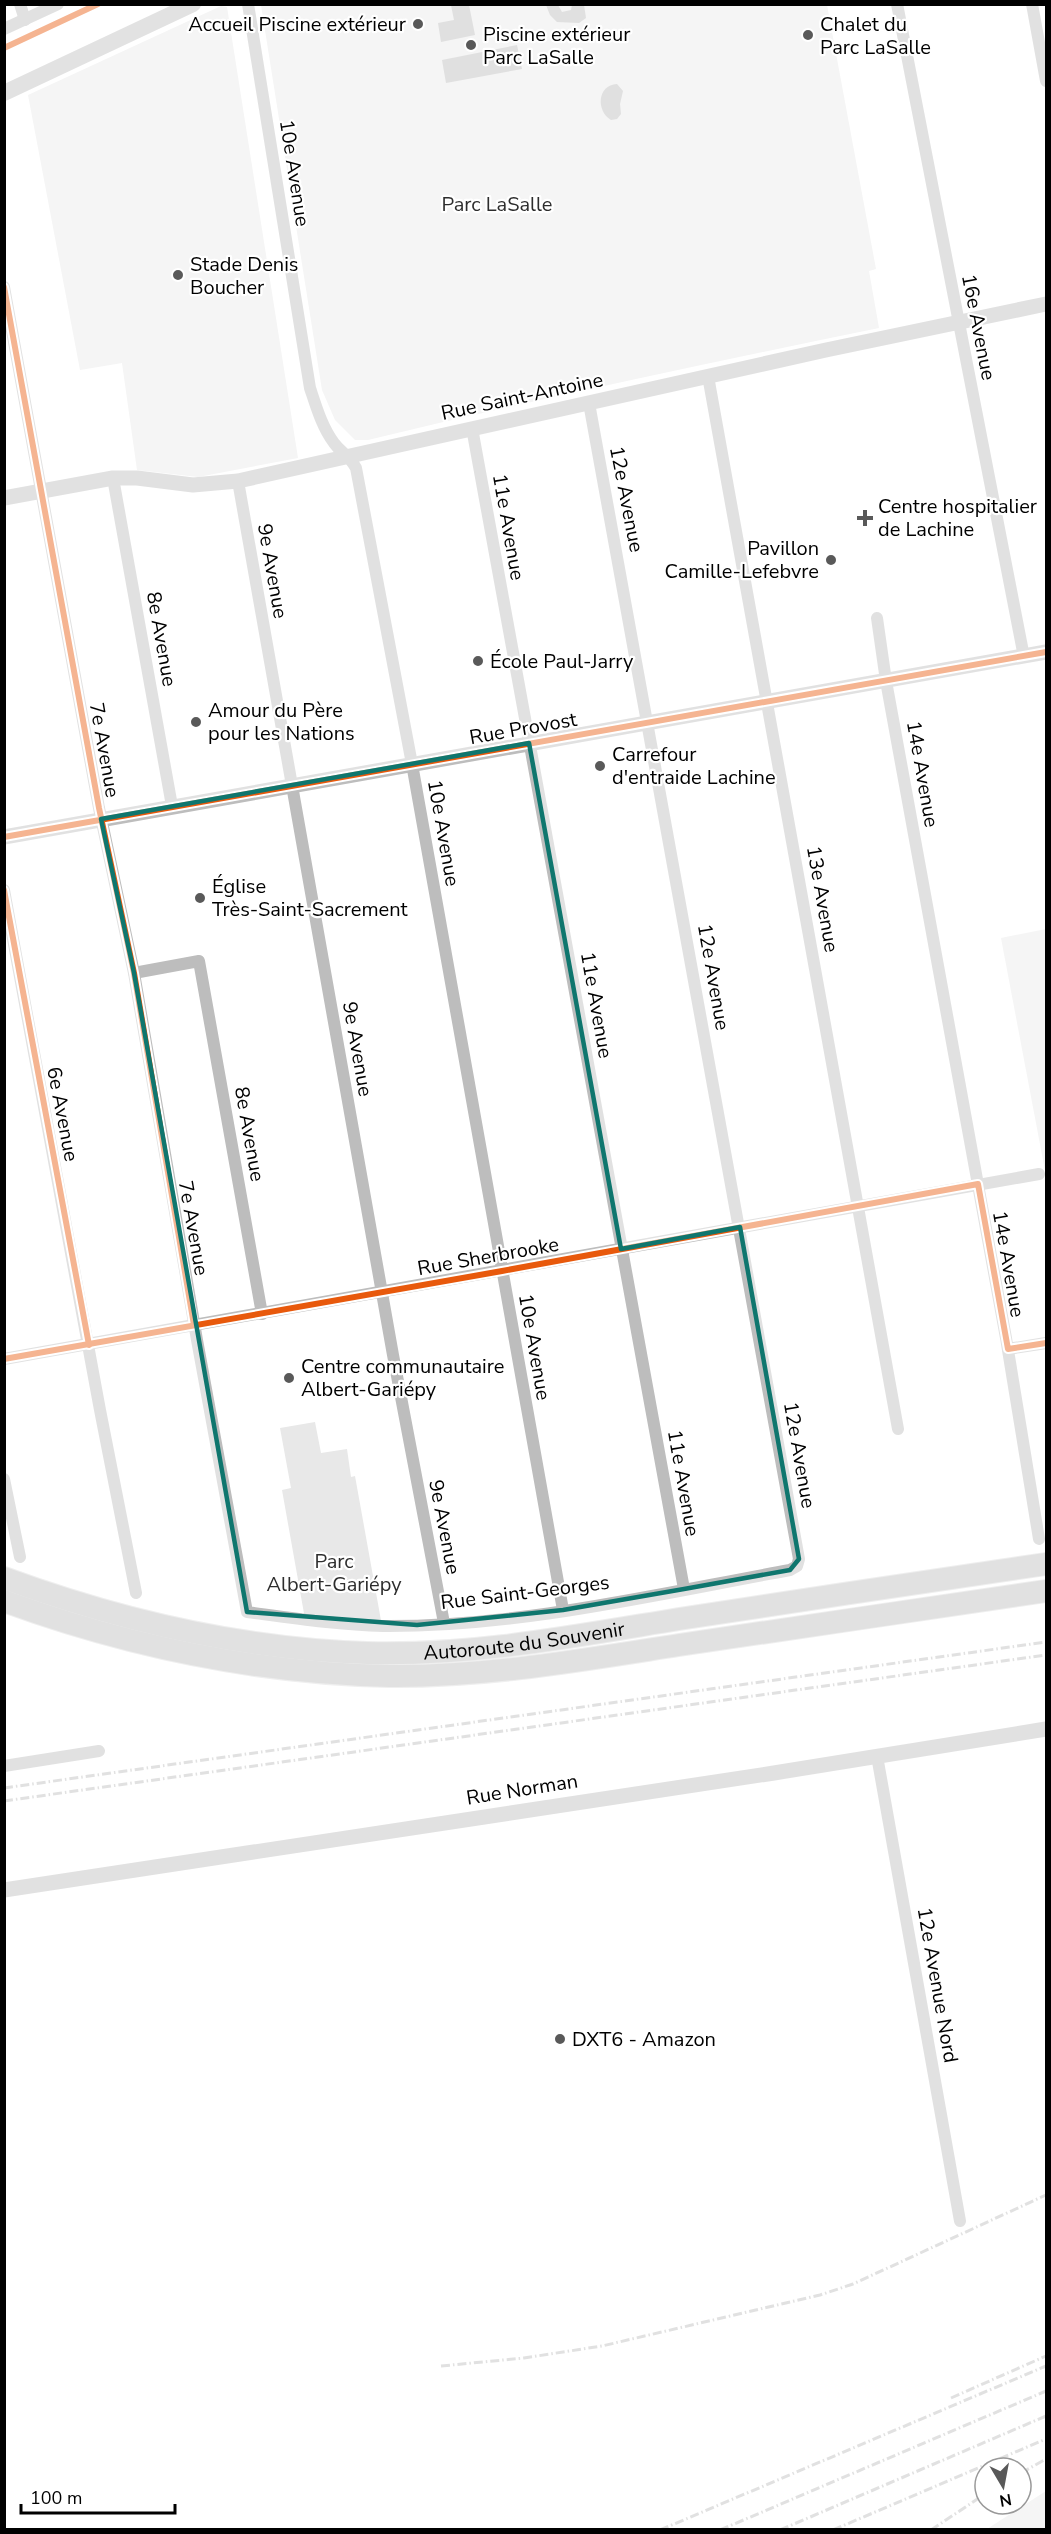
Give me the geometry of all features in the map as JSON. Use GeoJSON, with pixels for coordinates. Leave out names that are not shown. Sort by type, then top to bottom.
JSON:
{"type":"FeatureCollection","features":[{"type":"Feature","properties":{"kind":"highway","name":"Autoroute du Souvenir"},"geometry":{"type":"LineString","coordinates":[[4,1578],[90,1607],[202,1634],[318,1650],[420,1653],[533,1644],[1047,1564]]}},
{"type":"Feature","properties":{"kind":"highway","name":"Autoroute du Souvenir"},"geometry":{"type":"LineString","coordinates":[[7,1603],[114,1636],[200,1656],[314,1671],[390,1676],[464,1674],[526,1668],[1047,1591]]}},
{"type":"Feature","properties":{"kind":"highway"},"geometry":{"type":"LineString","coordinates":[[883,1615],[1047,1605]]}},
{"type":"Feature","properties":{"kind":"main road"},"geometry":{"type":"LineString","coordinates":[[4,93],[193,4]]}},
{"type":"Feature","properties":{"kind":"street"},"geometry":{"type":"LineString","coordinates":[[20,4],[25,20]]}},
{"type":"Feature","properties":{"kind":"street"},"geometry":{"type":"LineString","coordinates":[[4,29],[58,4]]}},
{"type":"Feature","properties":{"kind":"street","name":"10e Avenue"},"geometry":{"type":"LineString","coordinates":[[248,4],[310,388],[334,444],[349,456],[356,468],[412,764],[563,1610]]}},
{"type":"Feature","properties":{"kind":"street","name":"16e Avenue"},"geometry":{"type":"LineString","coordinates":[[897,4],[1024,657]]}},
{"type":"Feature","properties":{"kind":"street"},"geometry":{"type":"LineString","coordinates":[[1032,4],[1047,81]]}},
{"type":"Feature","properties":{"kind":"street","name":"7e Avenue"},"geometry":{"type":"LineString","coordinates":[[4,287],[101,819],[134,973],[194,1325],[247,1612]]}},
{"type":"Feature","properties":{"kind":"street","name":"Rue Saint-Antoine"},"geometry":{"type":"LineString","coordinates":[[4,498],[113,478],[137,478],[193,485],[238,481],[957,321],[1047,304]]}},
{"type":"Feature","properties":{"kind":"street","name":"13e Avenue"},"geometry":{"type":"LineString","coordinates":[[708,376],[898,1429]]}},
{"type":"Feature","properties":{"kind":"street","name":"12e Avenue"},"geometry":{"type":"LineString","coordinates":[[589,403],[799,1558]]}},
{"type":"Feature","properties":{"kind":"street","name":"11e Avenue"},"geometry":{"type":"LineString","coordinates":[[472,428],[684,1589]]}},
{"type":"Feature","properties":{"kind":"street","name":"8e Avenue"},"geometry":{"type":"LineString","coordinates":[[113,478],[172,806]]}},
{"type":"Feature","properties":{"kind":"street","name":"9e Avenue"},"geometry":{"type":"LineString","coordinates":[[238,481],[290,785],[393,1356],[444,1623]]}},
{"type":"Feature","properties":{"kind":"street","name":"14e Avenue"},"geometry":{"type":"LineString","coordinates":[[877,618],[886,681],[1008,1349],[1039,1539]]}},
{"type":"Feature","properties":{"kind":"street","name":"Rue Provost"},"geometry":{"type":"LineString","coordinates":[[4,837],[1047,652]]}},
{"type":"Feature","properties":{"kind":"street","name":"6e Avenue"},"geometry":{"type":"LineString","coordinates":[[4,890],[136,1593]]}},
{"type":"Feature","properties":{"kind":"street","name":"8e Avenue"},"geometry":{"type":"LineString","coordinates":[[134,973],[199,962],[262,1314]]}},
{"type":"Feature","properties":{"kind":"street","name":"Rue Sherbrooke"},"geometry":{"type":"LineString","coordinates":[[4,1359],[1039,1174]]}},
{"type":"Feature","properties":{"kind":"street"},"geometry":{"type":"LineString","coordinates":[[1008,1349],[1047,1343]]}},
{"type":"Feature","properties":{"kind":"street"},"geometry":{"type":"LineString","coordinates":[[4,1479],[20,1557]]}},
{"type":"Feature","properties":{"kind":"street","name":"Rue Saint-Georges"},"geometry":{"type":"LineString","coordinates":[[247,1612],[382,1626],[444,1623],[563,1610],[790,1570],[797,1566],[799,1558]]}},
{"type":"Feature","properties":{"kind":"street","name":"Rue Norman"},"geometry":{"type":"LineString","coordinates":[[4,1890],[1047,1729]]}},
{"type":"Feature","properties":{"kind":"street"},"geometry":{"type":"LineString","coordinates":[[4,1766],[99,1751]]}},
{"type":"Feature","properties":{"kind":"street","name":"12e Avenue Nord"},"geometry":{"type":"LineString","coordinates":[[877,1756],[960,2221]]}},
{"type":"Feature","properties":{"kind":"highlighted area"},"geometry":{"type":"Polygon","coordinates":[[[529,743],[621,1249],[740,1227],[799,1559],[790,1570],[563,1610],[417,1625],[247,1612],[134,973],[101,819],[529,743]]]}},
{"type":"Feature","properties":{"kind":"green space","name":"Parc LaSalle"},"geometry":{"type":"Polygon","coordinates":[[[261,5],[827,5],[876,269],[869,271],[879,328],[623,382],[368,440],[355,440],[335,420],[322,390],[261,5]]]}},
{"type":"Feature","properties":{"kind":"green space"},"geometry":{"type":"Polygon","coordinates":[[[221,6],[227,7],[298,458],[198,477],[137,470],[122,363],[80,370],[28,95],[221,6]]]}},
{"type":"Feature","properties":{"kind":"green space"},"geometry":{"type":"Polygon","coordinates":[[[1046,929],[1046,1176],[1001,938],[1046,929]]]}},
{"type":"Feature","properties":{"kind":"green space","name":"Parc Albert-Gariépy"},"geometry":{"type":"Polygon","coordinates":[[[315,1422],[321,1453],[347,1449],[351,1477],[355,1476],[382,1626],[305,1619],[282,1490],[291,1488],[280,1428],[315,1422]]]}},
{"type":"Feature","properties":{"kind":"green space"},"geometry":{"type":"Polygon","coordinates":[[[1046,2491],[1046,2529],[987,2529],[1007,2516],[1033,2516],[1033,2499],[1046,2491]]]}},
{"type":"Feature","properties":{"kind":"shaded area"},"geometry":{"type":"Polygon","coordinates":[[[451,5],[469,5],[475,35],[441,42],[438,23],[454,20],[451,5]]]}},
{"type":"Feature","properties":{"kind":"shaded area"},"geometry":{"type":"Polygon","coordinates":[[[546,5],[558,5],[562,12],[571,10],[572,5],[584,5],[586,18],[579,23],[557,22],[550,15],[546,5]]]}},
{"type":"Feature","properties":{"kind":"shaded area"},"geometry":{"type":"Polygon","coordinates":[[[517,45],[522,69],[446,83],[442,60],[517,45]]]}},
{"type":"Feature","properties":{"kind":"shaded area"},"geometry":{"type":"Polygon","coordinates":[[[617,84],[623,91],[620,104],[621,114],[617,119],[611,120],[606,116],[601,105],[602,93],[610,85],[617,84]]]}},
{"type":"Feature","properties":{"kind":"railway"},"geometry":{"type":"LineString","coordinates":[[4,1788],[1046,1642]]}},
{"type":"Feature","properties":{"kind":"railway"},"geometry":{"type":"LineString","coordinates":[[4,1801],[1046,1655]]}},
{"type":"Feature","properties":{"kind":"railway"},"geometry":{"type":"LineString","coordinates":[[441,2366],[524,2358],[602,2346],[820,2295],[853,2284],[1046,2195]]}},
{"type":"Feature","properties":{"kind":"railway"},"geometry":{"type":"LineString","coordinates":[[951,2398],[1046,2356]]}},
{"type":"Feature","properties":{"kind":"railway"},"geometry":{"type":"LineString","coordinates":[[660,2530],[1046,2366]]}},
{"type":"Feature","properties":{"kind":"railway"},"geometry":{"type":"LineString","coordinates":[[720,2530],[1046,2391]]}},
{"type":"Feature","properties":{"kind":"railway"},"geometry":{"type":"LineString","coordinates":[[780,2530],[1046,2416]]}},
{"type":"Feature","properties":{"kind":"railway"},"geometry":{"type":"LineString","coordinates":[[833,2530],[1046,2439]]}},
{"type":"Feature","properties":{"kind":"railway"},"geometry":{"type":"LineString","coordinates":[[1033,2466],[1046,2459]]}},
{"type":"Feature","properties":{"kind":"railway"},"geometry":{"type":"LineString","coordinates":[[931,2530],[973,2502]]}},
{"type":"Feature","properties":{"kind":"cycle path"},"geometry":{"type":"LineString","coordinates":[[4,48],[98,4]]}},
{"type":"Feature","properties":{"kind":"cycle path"},"geometry":{"type":"LineString","coordinates":[[4,287],[99,808],[134,973],[194,1325]]}},
{"type":"Feature","properties":{"kind":"cycle path"},"geometry":{"type":"LineString","coordinates":[[4,837],[1046,652]]}},
{"type":"Feature","properties":{"kind":"cycle path"},"geometry":{"type":"LineString","coordinates":[[4,890],[89,1345]]}},
{"type":"Feature","properties":{"kind":"cycle path"},"geometry":{"type":"LineString","coordinates":[[4,1359],[978,1184],[1008,1349],[1046,1343]]}},
{"type":"Feature","properties":{"kind":"place","name":"Accueil Piscine extérieur"},"geometry":{"type":"Point","coordinates":[418,24]}},
{"type":"Feature","properties":{"kind":"place","name":"Chalet du Parc LaSalle"},"geometry":{"type":"Point","coordinates":[808,35]}},
{"type":"Feature","properties":{"kind":"place","name":"Piscine extérieur Parc LaSalle"},"geometry":{"type":"Point","coordinates":[471,45]}},
{"type":"Feature","properties":{"kind":"place","name":"Stade Denis Boucher"},"geometry":{"type":"Point","coordinates":[178,275]}},
{"type":"Feature","properties":{"kind":"place","name":"Centre hospitalier de Lachine"},"geometry":{"type":"Point","coordinates":[865,518]}},
{"type":"Feature","properties":{"kind":"place","name":"Pavillon Camille-Lefebvre"},"geometry":{"type":"Point","coordinates":[831,560]}},
{"type":"Feature","properties":{"kind":"place","name":"École Paul-Jarry"},"geometry":{"type":"Point","coordinates":[478,661]}},
{"type":"Feature","properties":{"kind":"place","name":"Amour du Père pour les Nations"},"geometry":{"type":"Point","coordinates":[196,722]}},
{"type":"Feature","properties":{"kind":"place","name":"Carrefour d'entraide Lachine"},"geometry":{"type":"Point","coordinates":[600,766]}},
{"type":"Feature","properties":{"kind":"place","name":"Église Très-Saint-Sacrement"},"geometry":{"type":"Point","coordinates":[200,898]}},
{"type":"Feature","properties":{"kind":"place","name":"Centre communautaire Albert-Gariépy"},"geometry":{"type":"Point","coordinates":[289,1378]}},
{"type":"Feature","properties":{"kind":"place","name":"DXT6 - Amazon"},"geometry":{"type":"Point","coordinates":[560,2039]}}]}
